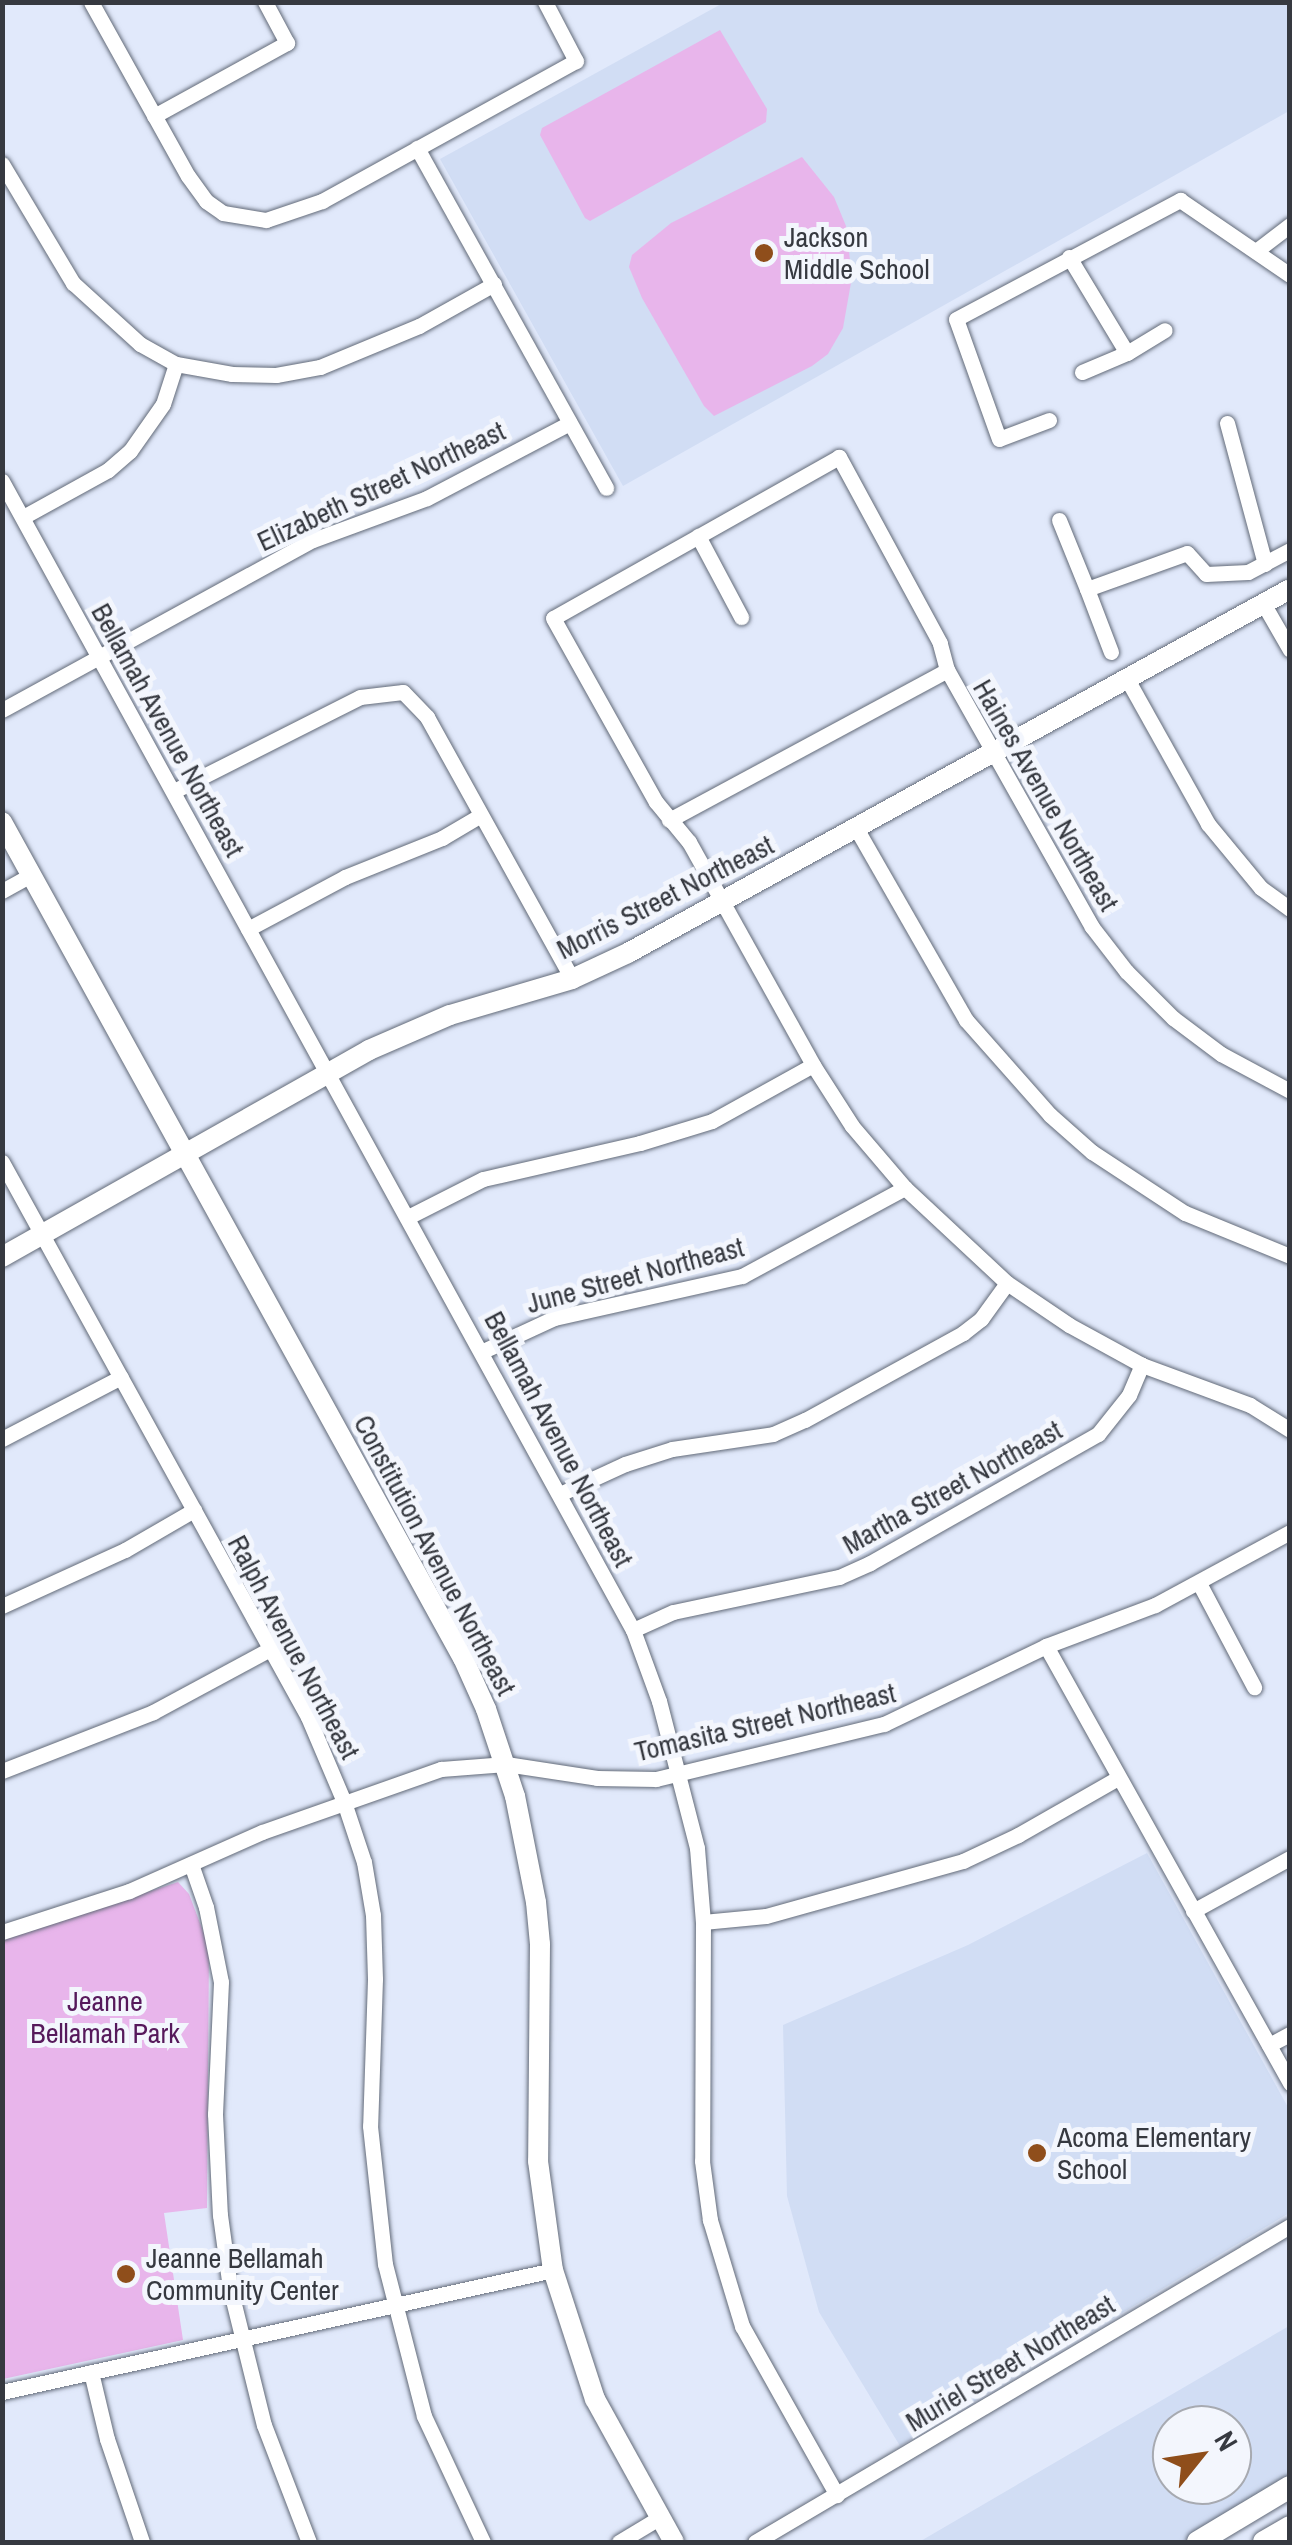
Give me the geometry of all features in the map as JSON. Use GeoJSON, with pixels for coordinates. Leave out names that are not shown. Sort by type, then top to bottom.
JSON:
{"type":"FeatureCollection","features":[{"type":"Feature","properties":{"kind":"main road"},"geometry":{"type":"LineString","coordinates":[[1198,2542],[1290,2488]]}},
{"type":"Feature","properties":{"kind":"main road"},"geometry":{"type":"LineString","coordinates":[[1264,2542],[1290,2527]]}},
{"type":"Feature","properties":{"kind":"street"},"geometry":{"type":"LineString","coordinates":[[91,2],[206,200],[223,213],[244,218],[292,214],[576,60],[545,2]]}},
{"type":"Feature","properties":{"kind":"street"},"geometry":{"type":"LineString","coordinates":[[154,116],[287,43],[265,2]]}},
{"type":"Feature","properties":{"kind":"street"},"geometry":{"type":"LineString","coordinates":[[418,148],[606,488]]}},
{"type":"Feature","properties":{"kind":"street"},"geometry":{"type":"LineString","coordinates":[[2,164],[73,283],[140,344],[176,364],[232,374],[276,375],[320,368],[419,326],[494,284]]}},
{"type":"Feature","properties":{"kind":"street"},"geometry":{"type":"LineString","coordinates":[[1049,420],[999,440],[956,319],[1180,200],[1290,275]]}},
{"type":"Feature","properties":{"kind":"street"},"geometry":{"type":"LineString","coordinates":[[1256,251],[1290,224]]}},
{"type":"Feature","properties":{"kind":"street"},"geometry":{"type":"LineString","coordinates":[[1069,256],[1127,353]]}},
{"type":"Feature","properties":{"kind":"street"},"geometry":{"type":"LineString","coordinates":[[1082,372],[1127,353],[1165,330]]}},
{"type":"Feature","properties":{"kind":"street"},"geometry":{"type":"LineString","coordinates":[[23,517],[108,470],[130,451],[163,404],[176,364]]}},
{"type":"Feature","properties":{"kind":"street","name":"Elizabeth Street Northeast"},"geometry":{"type":"LineString","coordinates":[[2,710],[312,540],[427,498],[570,422]]}},
{"type":"Feature","properties":{"kind":"street"},"geometry":{"type":"LineString","coordinates":[[1227,423],[1264,564]]}},
{"type":"Feature","properties":{"kind":"street","name":"Haines Avenue Northeast"},"geometry":{"type":"LineString","coordinates":[[698,536],[839,458],[940,642],[947,670],[1072,897],[1126,972],[1173,1018],[1207,1044],[1290,1090]]}},
{"type":"Feature","properties":{"kind":"street","name":"Bellamah Avenue Northeast"},"geometry":{"type":"LineString","coordinates":[[2,481],[562,1493],[633,1630],[680,1774],[696,1848],[703,1922],[701,2112],[710,2220],[742,2326],[837,2495]]}},
{"type":"Feature","properties":{"kind":"street"},"geometry":{"type":"LineString","coordinates":[[1059,520],[1112,652]]}},
{"type":"Feature","properties":{"kind":"street"},"geometry":{"type":"LineString","coordinates":[[741,617],[698,536],[554,618],[669,820],[689,842],[813,1065],[852,1126],[904,1188],[1007,1283],[1068,1325],[1142,1365],[1250,1405],[1290,1430]]}},
{"type":"Feature","properties":{"kind":"street"},"geometry":{"type":"LineString","coordinates":[[1087,589],[1188,553],[1206,574],[1248,572],[1290,550]]}},
{"type":"Feature","properties":{"kind":"street","name":"Morris Street Northeast"},"geometry":{"type":"LineString","coordinates":[[2,1256],[369,1050],[450,1015],[572,979],[721,902],[1290,589]]}},
{"type":"Feature","properties":{"kind":"street"},"geometry":{"type":"LineString","coordinates":[[1264,603],[1290,650]]}},
{"type":"Feature","properties":{"kind":"street"},"geometry":{"type":"LineString","coordinates":[[669,820],[947,670]]}},
{"type":"Feature","properties":{"kind":"street"},"geometry":{"type":"LineString","coordinates":[[1127,679],[1208,824],[1261,888],[1290,909]]}},
{"type":"Feature","properties":{"kind":"street"},"geometry":{"type":"LineString","coordinates":[[174,791],[360,697],[403,692],[427,717],[572,979]]}},
{"type":"Feature","properties":{"kind":"street"},"geometry":{"type":"LineString","coordinates":[[248,928],[345,877],[442,838],[481,815]]}},
{"type":"Feature","properties":{"kind":"street","name":"Constitution Avenue Northeast"},"geometry":{"type":"LineString","coordinates":[[2,822],[463,1658],[506,1764],[536,1902],[540,1944],[538,2161],[552,2270],[594,2400],[674,2542]]}},
{"type":"Feature","properties":{"kind":"street"},"geometry":{"type":"LineString","coordinates":[[856,828],[966,1020],[1002,1066],[1050,1116],[1092,1152],[1184,1213],[1290,1256]]}},
{"type":"Feature","properties":{"kind":"street"},"geometry":{"type":"LineString","coordinates":[[2,891],[31,875]]}},
{"type":"Feature","properties":{"kind":"street"},"geometry":{"type":"LineString","coordinates":[[408,1217],[483,1178],[640,1143],[712,1121],[813,1065]]}},
{"type":"Feature","properties":{"kind":"street","name":"Ralph Avenue Northeast"},"geometry":{"type":"LineString","coordinates":[[2,1162],[320,1740],[344,1802],[364,1862],[372,1915],[375,1979],[370,2126],[376,2202],[394,2306],[424,2416],[483,2542]]}},
{"type":"Feature","properties":{"kind":"street","name":"June Street Northeast"},"geometry":{"type":"LineString","coordinates":[[484,1351],[554,1318],[742,1276],[904,1188]]}},
{"type":"Feature","properties":{"kind":"street"},"geometry":{"type":"LineString","coordinates":[[562,1493],[672,1448],[773,1434],[805,1420],[963,1333],[1007,1283]]}},
{"type":"Feature","properties":{"kind":"street","name":"Martha Street Northeast"},"geometry":{"type":"LineString","coordinates":[[633,1630],[673,1612],[839,1577],[870,1563],[1098,1434],[1129,1395],[1142,1365]]}},
{"type":"Feature","properties":{"kind":"street"},"geometry":{"type":"LineString","coordinates":[[2,1438],[121,1377]]}},
{"type":"Feature","properties":{"kind":"street"},"geometry":{"type":"LineString","coordinates":[[2,1606],[124,1550],[194,1510]]}},
{"type":"Feature","properties":{"kind":"street","name":"Tomasita Street Northeast"},"geometry":{"type":"LineString","coordinates":[[2,1932],[129,1891],[344,1802],[442,1769],[506,1764],[628,1780],[680,1774],[907,1716],[1046,1646],[1199,1583],[1290,1532]]}},
{"type":"Feature","properties":{"kind":"street"},"geometry":{"type":"LineString","coordinates":[[1199,1583],[1254,1687]]}},
{"type":"Feature","properties":{"kind":"street"},"geometry":{"type":"LineString","coordinates":[[1046,1646],[1290,2084]]}},
{"type":"Feature","properties":{"kind":"street"},"geometry":{"type":"LineString","coordinates":[[2,1772],[153,1712],[270,1649]]}},
{"type":"Feature","properties":{"kind":"street"},"geometry":{"type":"LineString","coordinates":[[703,1922],[766,1916],[948,1866],[1018,1835],[1118,1778]]}},
{"type":"Feature","properties":{"kind":"street"},"geometry":{"type":"LineString","coordinates":[[1193,1911],[1290,1858]]}},
{"type":"Feature","properties":{"kind":"street"},"geometry":{"type":"LineString","coordinates":[[190,1864],[206,1907],[221,1982],[215,2114],[220,2215],[241,2340],[264,2425],[309,2542]]}},
{"type":"Feature","properties":{"kind":"street"},"geometry":{"type":"LineString","coordinates":[[1269,2045],[1290,2034]]}},
{"type":"Feature","properties":{"kind":"street","name":"Muriel Street Northeast"},"geometry":{"type":"LineString","coordinates":[[755,2542],[1290,2226]]}},
{"type":"Feature","properties":{"kind":"street"},"geometry":{"type":"LineString","coordinates":[[2,2392],[552,2270]]}},
{"type":"Feature","properties":{"kind":"street"},"geometry":{"type":"LineString","coordinates":[[90,2372],[106,2439],[142,2542]]}},
{"type":"Feature","properties":{"kind":"street"},"geometry":{"type":"LineString","coordinates":[[620,2542],[659,2518]]}},
{"type":"Feature","properties":{"kind":"shaded area","name":"Jackson Middle School"},"geometry":{"type":"Polygon","coordinates":[[[723,3],[1289,3],[1289,111],[623,486],[440,159],[723,3]]]}},
{"type":"Feature","properties":{"kind":"shaded area","name":"Acoma Elementary School"},"geometry":{"type":"Polygon","coordinates":[[[1147,1853],[1289,2109],[1289,2213],[900,2446],[819,2312],[787,2196],[783,2025],[968,1945],[1147,1853]]]}},
{"type":"Feature","properties":{"kind":"shaded area"},"geometry":{"type":"Polygon","coordinates":[[[1289,2326],[1289,2478],[1252,2500],[1252,2405],[1154,2405],[1289,2326]]]}},
{"type":"Feature","properties":{"kind":"shaded area"},"geometry":{"type":"Polygon","coordinates":[[[1152,2406],[1152,2505],[1243,2505],[1181,2542],[919,2542],[1152,2406]]]}},
{"type":"Feature","properties":{"kind":"green space"},"geometry":{"type":"Polygon","coordinates":[[[720,30],[767,109],[766,122],[590,221],[585,218],[540,135],[542,128],[720,30]]]}},
{"type":"Feature","properties":{"kind":"green space"},"geometry":{"type":"Polygon","coordinates":[[[802,157],[834,197],[846,226],[852,277],[843,328],[828,354],[812,366],[714,416],[704,406],[642,298],[629,267],[632,255],[671,223],[802,157]]]}},
{"type":"Feature","properties":{"kind":"green space","name":"Jeanne Bellamah Park"},"geometry":{"type":"Polygon","coordinates":[[[178,1882],[189,1894],[209,1947],[207,2208],[164,2213],[183,2340],[3,2379],[3,1940],[178,1882]]]}},
{"type":"Feature","properties":{"kind":"place","name":"Jackson Middle School"},"geometry":{"type":"Point","coordinates":[764,253]}},
{"type":"Feature","properties":{"kind":"place","name":"Acoma Elementary School"},"geometry":{"type":"Point","coordinates":[1037,2153]}},
{"type":"Feature","properties":{"kind":"place","name":"Jeanne Bellamah Community Center"},"geometry":{"type":"Point","coordinates":[126,2274]}}]}
